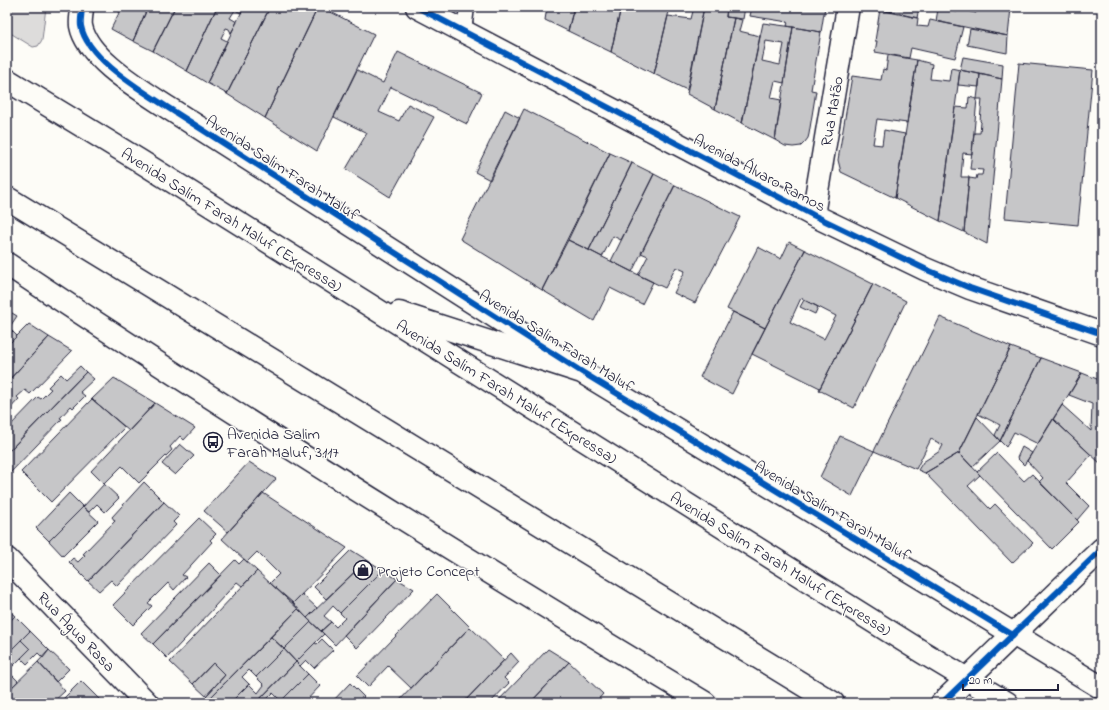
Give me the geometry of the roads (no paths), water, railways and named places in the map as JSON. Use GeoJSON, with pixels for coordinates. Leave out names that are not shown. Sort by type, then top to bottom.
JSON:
{"type":"FeatureCollection","features":[{"type":"Feature","properties":{"kind":"main road","name":"Avenida Salim Farah Maluf"},"geometry":{"type":"LineString","coordinates":[[82,7],[81,25],[86,39],[96,54],[112,68],[170,109],[582,372],[1102,688]]}},
{"type":"Feature","properties":{"kind":"main road","name":"Avenida Álvaro Ramos"},"geometry":{"type":"LineString","coordinates":[[417,7],[813,215],[970,288],[1102,334]]}},
{"type":"Feature","properties":{"kind":"main road","name":"Rua Matão"},"geometry":{"type":"LineString","coordinates":[[813,215],[848,7]]}},
{"type":"Feature","properties":{"kind":"main road","name":"Avenida Salim Farah Maluf (Expressa)"},"geometry":{"type":"LineString","coordinates":[[7,80],[140,161],[967,680],[1007,703]]}},
{"type":"Feature","properties":{"kind":"main road"},"geometry":{"type":"LineString","coordinates":[[7,198],[833,703]]}},
{"type":"Feature","properties":{"kind":"main road"},"geometry":{"type":"LineString","coordinates":[[7,264],[115,336],[390,510],[705,703]]}},
{"type":"Feature","properties":{"kind":"main road","name":"Avenida Salim Farah Maluf"},"geometry":{"type":"LineString","coordinates":[[367,303],[582,372]]}},
{"type":"Feature","properties":{"kind":"main road"},"geometry":{"type":"LineString","coordinates":[[942,703],[1102,550]]}},
{"type":"Feature","properties":{"kind":"main road","name":"Rua Água Rasa"},"geometry":{"type":"LineString","coordinates":[[7,558],[147,703]]}},
{"type":"Feature","properties":{"kind":"lane"},"geometry":{"type":"LineString","coordinates":[[464,31],[467,7]]}},
{"type":"Feature","properties":{"kind":"place","name":"Avenida Salim Farah Maluf, 3117"},"geometry":{"type":"Point","coordinates":[213,442]}},
{"type":"Feature","properties":{"kind":"place","name":"Projeto Concept"},"geometry":{"type":"Point","coordinates":[363,570]}}]}
